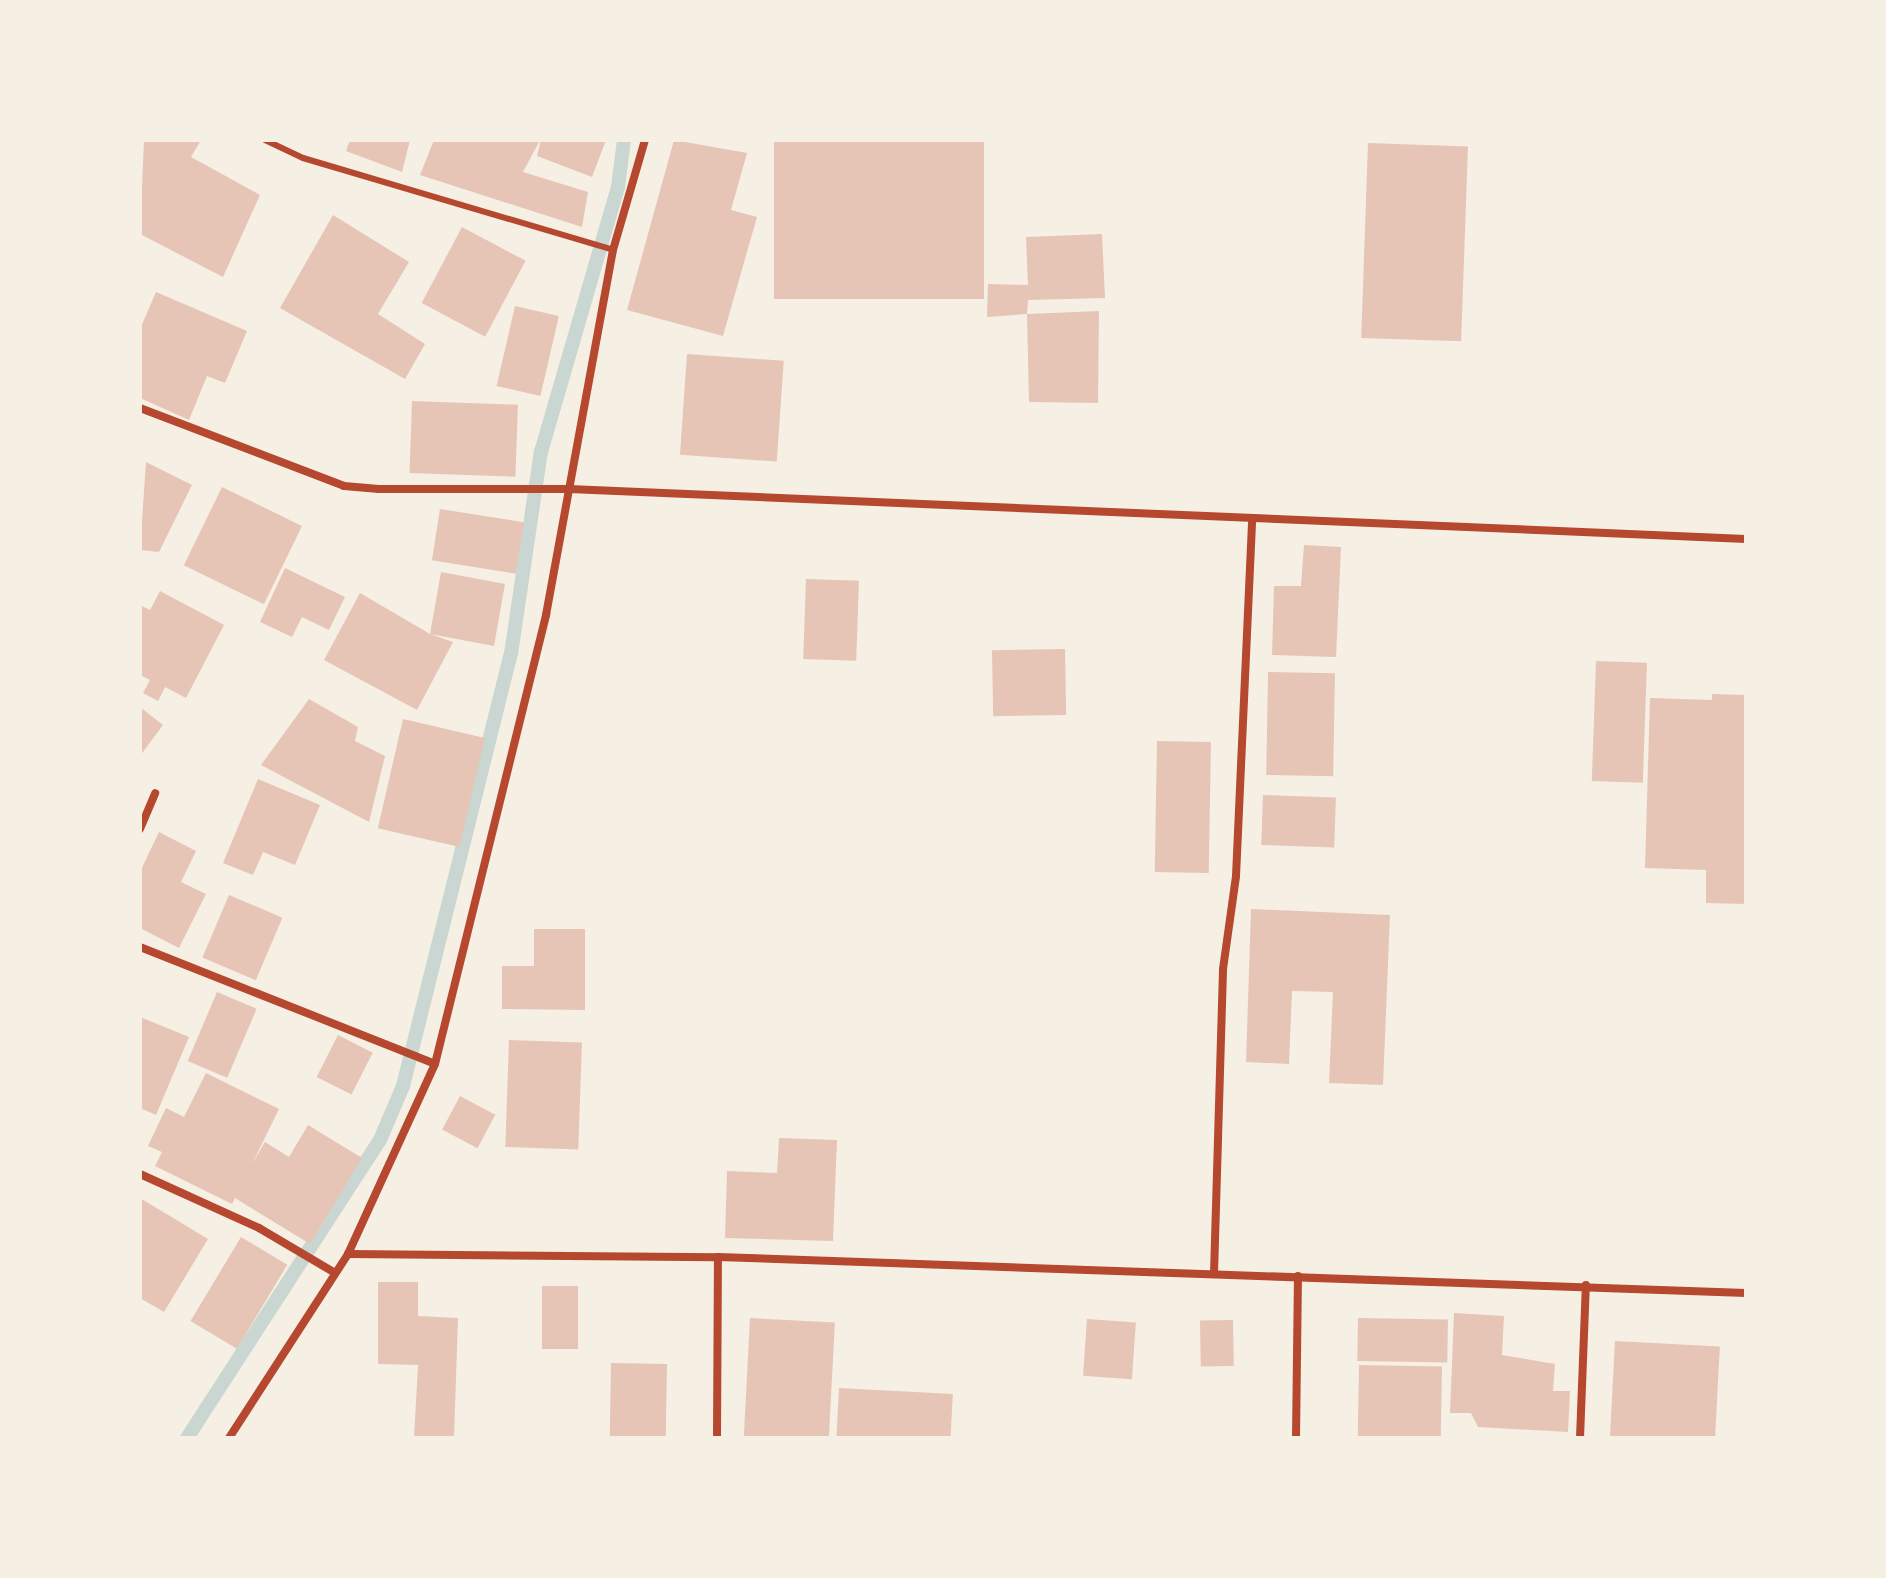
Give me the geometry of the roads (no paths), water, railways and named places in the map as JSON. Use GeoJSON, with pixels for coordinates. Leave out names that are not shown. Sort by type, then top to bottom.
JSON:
{"type":"FeatureCollection","features":[{"type":"Feature","properties":{"kind":"street"},"geometry":{"type":"LineString","coordinates":[[229,1438],[348,1254],[435,1064],[546,615],[613,250],[645,140]]}},
{"type":"Feature","properties":{"kind":"street"},"geometry":{"type":"LineString","coordinates":[[140,408],[344,486],[569,489],[1746,539]]}},
{"type":"Feature","properties":{"kind":"street"},"geometry":{"type":"LineString","coordinates":[[1214,1274],[1223,969],[1236,876],[1252,518]]}},
{"type":"Feature","properties":{"kind":"street"},"geometry":{"type":"LineString","coordinates":[[140,829],[155,793]]}},
{"type":"Feature","properties":{"kind":"street"},"geometry":{"type":"LineString","coordinates":[[140,947],[435,1064]]}},
{"type":"Feature","properties":{"kind":"street"},"geometry":{"type":"LineString","coordinates":[[140,1174],[335,1273]]}},
{"type":"Feature","properties":{"kind":"street"},"geometry":{"type":"LineString","coordinates":[[348,1254],[718,1257],[1746,1293]]}},
{"type":"Feature","properties":{"kind":"street"},"geometry":{"type":"LineString","coordinates":[[717,1438],[718,1257]]}},
{"type":"Feature","properties":{"kind":"street"},"geometry":{"type":"LineString","coordinates":[[1296,1438],[1298,1276]]}},
{"type":"Feature","properties":{"kind":"street"},"geometry":{"type":"LineString","coordinates":[[1580,1438],[1586,1285]]}},
{"type":"Feature","properties":{"kind":"lane"},"geometry":{"type":"LineString","coordinates":[[265,140],[303,158],[613,250]]}},
{"type":"Feature","properties":{"kind":"waterway"},"geometry":{"type":"LineString","coordinates":[[187,1438],[380,1140],[403,1086],[511,654],[541,452],[618,187],[624,140]]}}]}
